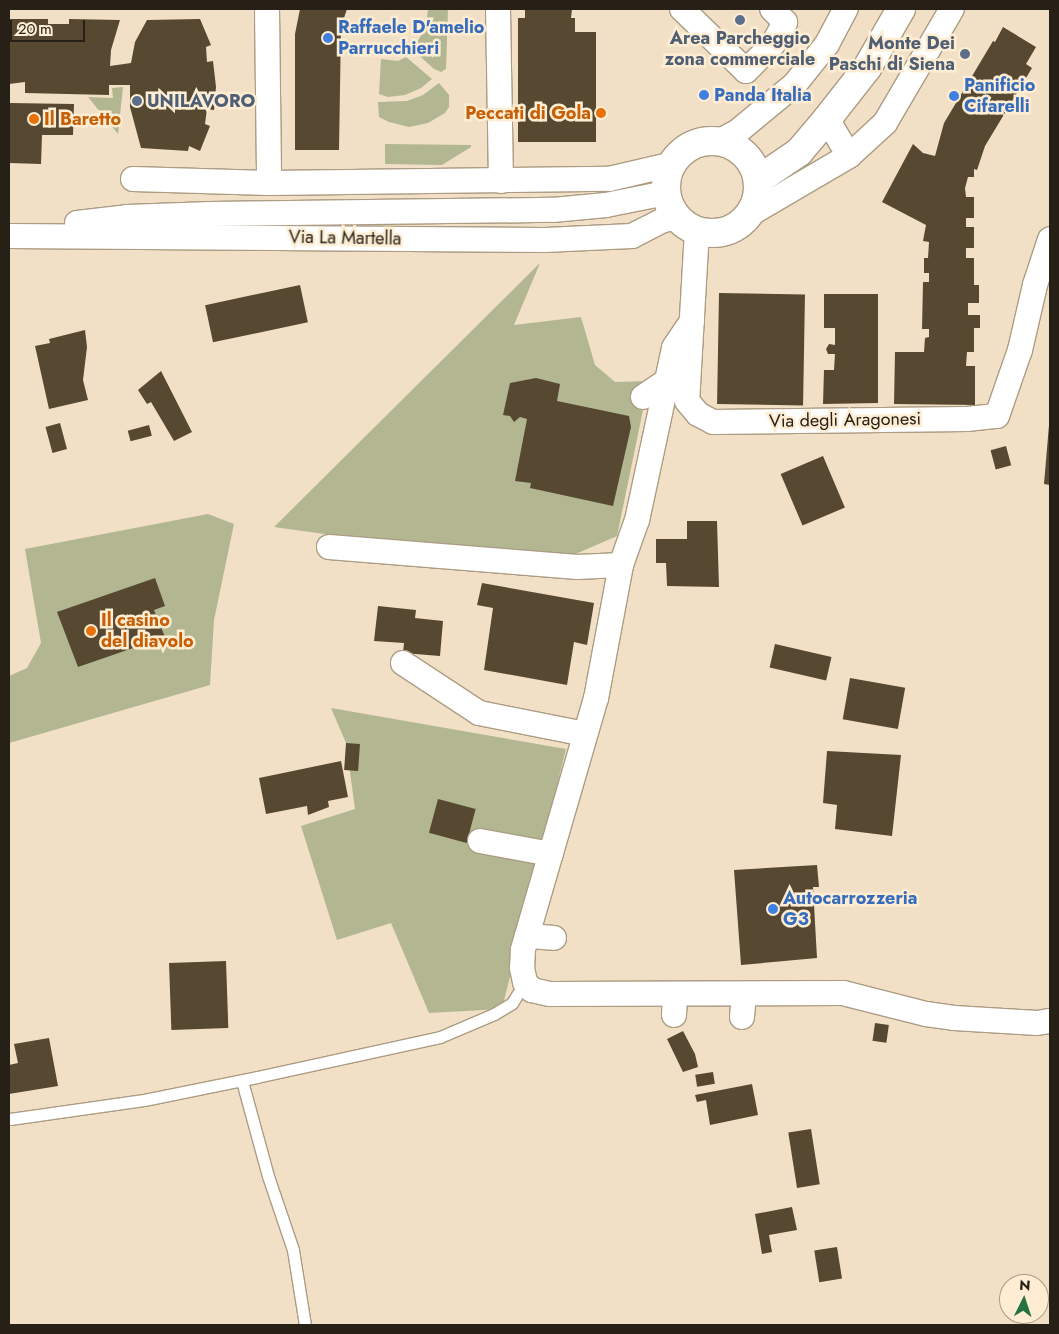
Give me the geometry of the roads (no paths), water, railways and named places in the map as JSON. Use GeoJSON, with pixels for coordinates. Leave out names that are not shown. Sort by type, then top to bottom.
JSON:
{"type":"FeatureCollection","features":[{"type":"Feature","properties":{"kind":"street"},"geometry":{"type":"LineString","coordinates":[[267,9],[269,183]]}},
{"type":"Feature","properties":{"kind":"street"},"geometry":{"type":"LineString","coordinates":[[498,9],[501,181]]}},
{"type":"Feature","properties":{"kind":"street"},"geometry":{"type":"LineString","coordinates":[[682,9],[746,71],[773,44],[785,22],[772,9]]}},
{"type":"Feature","properties":{"kind":"street"},"geometry":{"type":"LineString","coordinates":[[718,142],[737,132],[795,84],[827,44],[846,9]]}},
{"type":"Feature","properties":{"kind":"street"},"geometry":{"type":"LineString","coordinates":[[769,183],[741,150],[725,143],[707,141],[689,147],[675,159],[667,175],[680,214],[718,233],[736,228],[750,214],[769,183],[799,152],[867,68],[901,9]]}},
{"type":"Feature","properties":{"kind":"street"},"geometry":{"type":"LineString","coordinates":[[769,183],[849,156],[885,123],[952,9]]}},
{"type":"Feature","properties":{"kind":"street"},"geometry":{"type":"LineString","coordinates":[[827,119],[849,156]]}},
{"type":"Feature","properties":{"kind":"street"},"geometry":{"type":"LineString","coordinates":[[133,179],[269,183],[609,179],[673,164]]}},
{"type":"Feature","properties":{"kind":"street","name":"Via La Martella"},"geometry":{"type":"LineString","coordinates":[[9,235],[75,223],[127,217],[210,214],[553,210],[606,205],[680,214]]}},
{"type":"Feature","properties":{"kind":"street","name":"Via La Martella"},"geometry":{"type":"LineString","coordinates":[[9,235],[545,240],[632,236],[680,214]]}},
{"type":"Feature","properties":{"kind":"street","name":"Via degli Aragonesi"},"geometry":{"type":"LineString","coordinates":[[680,214],[692,321],[687,401],[698,414],[713,422],[967,419],[997,416],[1020,350],[1035,285],[1050,239]]}},
{"type":"Feature","properties":{"kind":"street"},"geometry":{"type":"LineString","coordinates":[[692,321],[674,348],[636,520],[621,565],[596,698],[523,950],[522,968],[525,982],[532,990],[550,994],[674,1005],[744,994],[843,993],[926,1014],[954,1018],[1037,1023],[1050,1021]]}},
{"type":"Feature","properties":{"kind":"street"},"geometry":{"type":"LineString","coordinates":[[643,397],[667,381]]}},
{"type":"Feature","properties":{"kind":"street"},"geometry":{"type":"LineString","coordinates":[[329,548],[451,565],[577,567],[621,565]]}},
{"type":"Feature","properties":{"kind":"street"},"geometry":{"type":"LineString","coordinates":[[403,663],[479,713],[585,734]]}},
{"type":"Feature","properties":{"kind":"street"},"geometry":{"type":"LineString","coordinates":[[480,840],[551,854]]}},
{"type":"Feature","properties":{"kind":"street"},"geometry":{"type":"LineString","coordinates":[[527,936],[554,938]]}},
{"type":"Feature","properties":{"kind":"street"},"geometry":{"type":"LineString","coordinates":[[742,1017],[744,994]]}},
{"type":"Feature","properties":{"kind":"lane"},"geometry":{"type":"LineString","coordinates":[[10,1119],[144,1100],[440,1037],[494,1014],[512,1003],[525,982]]}},
{"type":"Feature","properties":{"kind":"lane"},"geometry":{"type":"LineString","coordinates":[[242,1080],[268,1176],[293,1250],[304,1325]]}},
{"type":"Feature","properties":{"kind":"place","name":"Area Parcheggio zona commerciale"},"geometry":{"type":"Point","coordinates":[740,20]}},
{"type":"Feature","properties":{"kind":"place","name":"Raffaele D'amelio Parrucchieri"},"geometry":{"type":"Point","coordinates":[328,38]}},
{"type":"Feature","properties":{"kind":"place","name":"Monte Dei Paschi di Siena"},"geometry":{"type":"Point","coordinates":[965,54]}},
{"type":"Feature","properties":{"kind":"place","name":"Panda Italia"},"geometry":{"type":"Point","coordinates":[704,95]}},
{"type":"Feature","properties":{"kind":"place","name":"Panificio Cifarelli"},"geometry":{"type":"Point","coordinates":[954,96]}},
{"type":"Feature","properties":{"kind":"place","name":"UNILAVORO"},"geometry":{"type":"Point","coordinates":[137,101]}},
{"type":"Feature","properties":{"kind":"place","name":"Peccati di Gola"},"geometry":{"type":"Point","coordinates":[601,113]}},
{"type":"Feature","properties":{"kind":"place","name":"Il Baretto"},"geometry":{"type":"Point","coordinates":[34,119]}},
{"type":"Feature","properties":{"kind":"place","name":"Il casino del diavolo"},"geometry":{"type":"Point","coordinates":[91,631]}},
{"type":"Feature","properties":{"kind":"place","name":"Autocarrozzeria G3"},"geometry":{"type":"Point","coordinates":[773,909]}}]}
